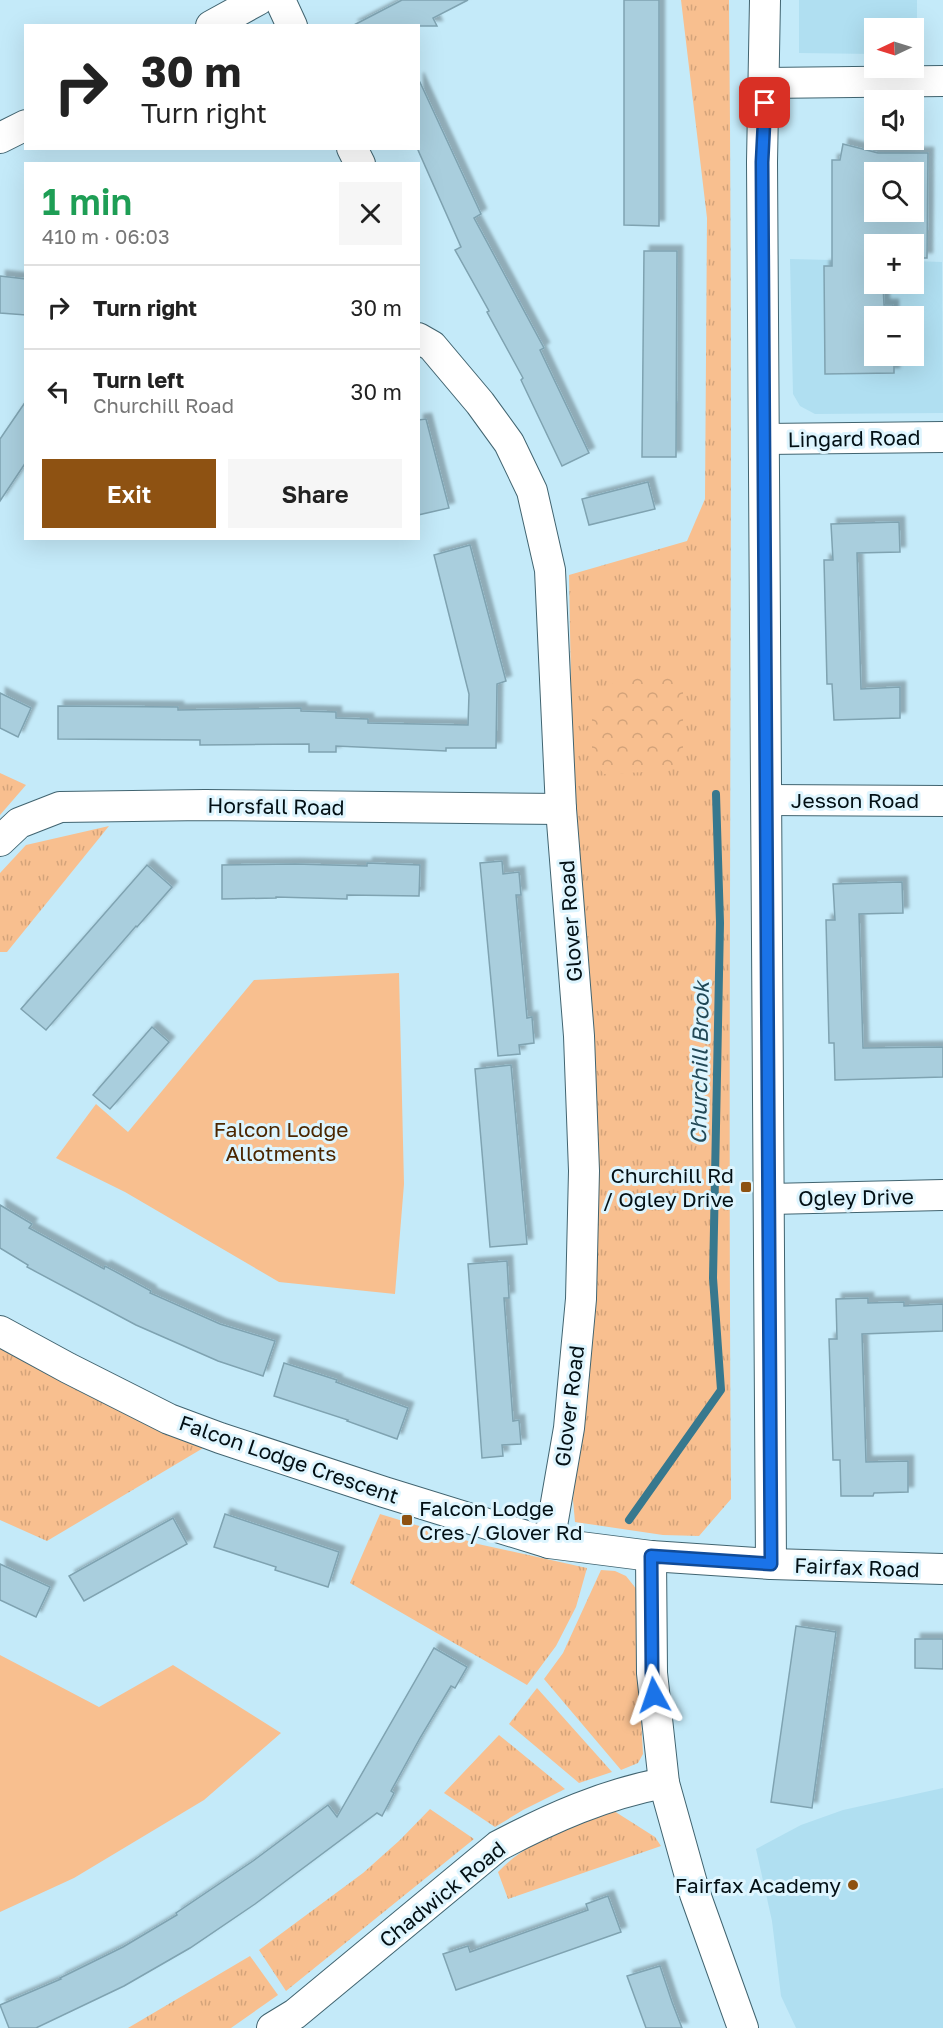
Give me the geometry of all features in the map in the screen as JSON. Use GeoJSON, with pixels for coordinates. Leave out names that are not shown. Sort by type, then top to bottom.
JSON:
{"type":"FeatureCollection","features":[{"type":"Feature","properties":{"kind":"street"},"geometry":{"type":"LineString","coordinates":[[215,24],[258,0]]}},
{"type":"Feature","properties":{"kind":"street"},"geometry":{"type":"LineString","coordinates":[[280,0],[291,24]]}},
{"type":"Feature","properties":{"kind":"street"},"geometry":{"type":"LineString","coordinates":[[765,0],[762,162],[771,1564]]}},
{"type":"Feature","properties":{"kind":"street"},"geometry":{"type":"LineString","coordinates":[[765,83],[943,81]]}},
{"type":"Feature","properties":{"kind":"street"},"geometry":{"type":"LineString","coordinates":[[0,138],[24,126]]}},
{"type":"Feature","properties":{"kind":"street","name":"Glover Road"},"geometry":{"type":"LineString","coordinates":[[420,340],[432,346],[486,411],[508,443],[532,491],[550,570],[561,809],[579,1035],[584,1171],[580,1299],[569,1428],[549,1543]]}},
{"type":"Feature","properties":{"kind":"street","name":"Lingard Road"},"geometry":{"type":"LineString","coordinates":[[765,439],[943,437]]}},
{"type":"Feature","properties":{"kind":"street","name":"Jesson Road"},"geometry":{"type":"LineString","coordinates":[[767,800],[943,801]]}},
{"type":"Feature","properties":{"kind":"street","name":"Horsfall Road"},"geometry":{"type":"LineString","coordinates":[[0,841],[19,823],[60,807],[206,805],[561,809]]}},
{"type":"Feature","properties":{"kind":"street","name":"Ogley Drive"},"geometry":{"type":"LineString","coordinates":[[770,1199],[943,1195]]}},
{"type":"Feature","properties":{"kind":"street","name":"Falcon Lodge Crescent"},"geometry":{"type":"LineString","coordinates":[[0,1331],[170,1419],[220,1438],[384,1492],[549,1543],[651,1556],[771,1564]]}},
{"type":"Feature","properties":{"kind":"street"},"geometry":{"type":"LineString","coordinates":[[651,1556],[652,1673],[664,1783],[694,1894],[743,2028]]}},
{"type":"Feature","properties":{"kind":"street","name":"Fairfax Road"},"geometry":{"type":"LineString","coordinates":[[771,1564],[943,1569]]}},
{"type":"Feature","properties":{"kind":"street","name":"Chadwick Road"},"geometry":{"type":"LineString","coordinates":[[272,2028],[295,2014],[498,1846],[590,1802],[664,1783]]}},
{"type":"Feature","properties":{"kind":"shaded area"},"geometry":{"type":"Polygon","coordinates":[[[799,0],[917,0],[917,18],[864,18],[864,54],[799,53],[799,0]]]}},
{"type":"Feature","properties":{"kind":"shaded area"},"geometry":{"type":"Polygon","coordinates":[[[790,259],[864,261],[864,294],[924,294],[924,261],[942,262],[943,413],[815,414],[800,406],[793,394],[790,259]]]}},
{"type":"Feature","properties":{"kind":"shaded area","name":"Fairfax Academy"},"geometry":{"type":"Polygon","coordinates":[[[943,1788],[943,2028],[796,2028],[781,1996],[772,1921],[756,1849],[801,1825],[843,1810],[943,1788]]]}},
{"type":"Feature","properties":{"kind":"green space"},"geometry":{"type":"Polygon","coordinates":[[[681,0],[729,0],[731,1499],[699,1536],[663,1535],[575,1522],[573,1500],[593,1312],[573,797],[569,575],[687,541],[705,499],[707,218],[681,0]]]}},
{"type":"Feature","properties":{"kind":"green space"},"geometry":{"type":"Polygon","coordinates":[[[622,674],[683,674],[683,768],[649,766],[645,772],[604,774],[592,760],[592,706],[622,674]]]}},
{"type":"Feature","properties":{"kind":"green space"},"geometry":{"type":"Polygon","coordinates":[[[0,773],[26,785],[0,815],[0,773]]]}},
{"type":"Feature","properties":{"kind":"green space"},"geometry":{"type":"Polygon","coordinates":[[[109,826],[7,952],[0,952],[0,873],[26,845],[109,826]]]}},
{"type":"Feature","properties":{"kind":"green space","name":"Falcon Lodge Allotments"},"geometry":{"type":"Polygon","coordinates":[[[399,973],[404,1184],[395,1294],[279,1282],[125,1192],[56,1158],[96,1104],[128,1132],[254,980],[399,973]]]}},
{"type":"Feature","properties":{"kind":"green space"},"geometry":{"type":"Polygon","coordinates":[[[0,1331],[220,1438],[47,1541],[0,1520],[0,1331]]]}},
{"type":"Feature","properties":{"kind":"green space"},"geometry":{"type":"Polygon","coordinates":[[[380,1514],[478,1544],[587,1568],[576,1607],[556,1646],[527,1685],[350,1583],[380,1514]]]}},
{"type":"Feature","properties":{"kind":"green space"},"geometry":{"type":"Polygon","coordinates":[[[601,1570],[615,1571],[626,1576],[638,1591],[637,1646],[643,1754],[638,1763],[621,1770],[544,1679],[563,1653],[601,1570]]]}},
{"type":"Feature","properties":{"kind":"green space"},"geometry":{"type":"Polygon","coordinates":[[[0,1655],[99,1707],[173,1665],[281,1733],[204,1800],[74,1878],[0,1912],[0,1655]]]}},
{"type":"Feature","properties":{"kind":"green space"},"geometry":{"type":"Polygon","coordinates":[[[537,1688],[612,1772],[579,1783],[509,1724],[537,1688]]]}},
{"type":"Feature","properties":{"kind":"green space"},"geometry":{"type":"Polygon","coordinates":[[[499,1735],[565,1789],[495,1827],[444,1793],[499,1735]]]}},
{"type":"Feature","properties":{"kind":"green space"},"geometry":{"type":"Polygon","coordinates":[[[430,1809],[474,1839],[286,1991],[259,1950],[363,1873],[430,1809]]]}},
{"type":"Feature","properties":{"kind":"green space"},"geometry":{"type":"Polygon","coordinates":[[[614,1811],[655,1837],[661,1846],[508,1899],[498,1872],[510,1861],[552,1835],[614,1811]]]}},
{"type":"Feature","properties":{"kind":"green space"},"geometry":{"type":"Polygon","coordinates":[[[250,1956],[278,1995],[231,2028],[128,2028],[250,1956]]]}},
{"type":"Feature","properties":{"kind":"building"},"geometry":{"type":"Polygon","coordinates":[[[402,0],[468,0],[433,18],[437,26],[356,24],[402,0]]]}},
{"type":"Feature","properties":{"kind":"building"},"geometry":{"type":"Polygon","coordinates":[[[624,0],[659,0],[659,226],[624,225],[624,0]]]}},
{"type":"Feature","properties":{"kind":"building"},"geometry":{"type":"Polygon","coordinates":[[[420,82],[481,214],[474,218],[544,348],[540,350],[589,453],[562,466],[521,380],[523,378],[455,250],[461,247],[418,150],[420,150],[420,82]]]}},
{"type":"Feature","properties":{"kind":"building"},"geometry":{"type":"Polygon","coordinates":[[[843,144],[878,153],[928,153],[927,258],[924,258],[924,234],[864,234],[864,294],[883,294],[884,305],[893,306],[864,306],[864,366],[894,366],[894,373],[825,374],[824,266],[832,266],[832,160],[840,160],[843,144]]]}},
{"type":"Feature","properties":{"kind":"building"},"geometry":{"type":"Polygon","coordinates":[[[644,251],[677,251],[676,457],[642,457],[644,251]]]}},
{"type":"Feature","properties":{"kind":"building"},"geometry":{"type":"Polygon","coordinates":[[[0,276],[24,279],[24,315],[0,313],[0,276]]]}},
{"type":"Feature","properties":{"kind":"building"},"geometry":{"type":"Polygon","coordinates":[[[24,404],[24,465],[0,501],[0,439],[24,404]]]}},
{"type":"Feature","properties":{"kind":"building"},"geometry":{"type":"Polygon","coordinates":[[[426,419],[449,508],[420,515],[420,420],[426,419]]]}},
{"type":"Feature","properties":{"kind":"building"},"geometry":{"type":"Polygon","coordinates":[[[648,482],[655,509],[589,525],[582,499],[648,482]]]}},
{"type":"Feature","properties":{"kind":"building"},"geometry":{"type":"Polygon","coordinates":[[[899,522],[900,552],[857,553],[861,689],[900,687],[900,718],[834,720],[832,684],[827,684],[824,560],[833,560],[831,524],[899,522]]]}},
{"type":"Feature","properties":{"kind":"building"},"geometry":{"type":"Polygon","coordinates":[[[470,545],[506,681],[497,684],[496,748],[446,748],[446,751],[336,746],[336,752],[309,752],[309,744],[200,745],[200,740],[58,739],[58,706],[178,707],[178,710],[301,708],[301,711],[336,712],[336,718],[368,719],[368,723],[468,725],[469,694],[434,555],[470,545]]]}},
{"type":"Feature","properties":{"kind":"building"},"geometry":{"type":"Polygon","coordinates":[[[0,693],[31,708],[18,737],[0,728],[0,693]]]}},
{"type":"Feature","properties":{"kind":"building"},"geometry":{"type":"Polygon","coordinates":[[[502,861],[503,874],[519,872],[521,895],[516,895],[527,1018],[532,1017],[534,1043],[519,1045],[520,1054],[498,1056],[480,863],[502,861]]]}},
{"type":"Feature","properties":{"kind":"building"},"geometry":{"type":"Polygon","coordinates":[[[367,863],[420,865],[419,896],[347,895],[347,899],[276,897],[222,899],[222,865],[367,866],[367,863]]]}},
{"type":"Feature","properties":{"kind":"building"},"geometry":{"type":"Polygon","coordinates":[[[147,865],[172,887],[46,1030],[21,1009],[147,865]]]}},
{"type":"Feature","properties":{"kind":"building"},"geometry":{"type":"Polygon","coordinates":[[[902,882],[903,913],[859,914],[863,1048],[943,1047],[943,1077],[835,1080],[834,1043],[829,1043],[826,920],[835,920],[833,884],[902,882]]]}},
{"type":"Feature","properties":{"kind":"building"},"geometry":{"type":"Polygon","coordinates":[[[152,1027],[169,1042],[110,1109],[93,1095],[152,1027]]]}},
{"type":"Feature","properties":{"kind":"building"},"geometry":{"type":"Polygon","coordinates":[[[511,1065],[527,1244],[490,1247],[475,1069],[511,1065]]]}},
{"type":"Feature","properties":{"kind":"building"},"geometry":{"type":"Polygon","coordinates":[[[0,1205],[32,1224],[29,1228],[104,1269],[105,1266],[151,1291],[150,1293],[220,1324],[275,1341],[263,1376],[218,1361],[136,1325],[27,1267],[28,1265],[0,1248],[0,1205]]]}},
{"type":"Feature","properties":{"kind":"building"},"geometry":{"type":"Polygon","coordinates":[[[507,1261],[509,1298],[504,1298],[513,1421],[519,1420],[521,1444],[502,1445],[503,1456],[482,1458],[468,1264],[507,1261]]]}},
{"type":"Feature","properties":{"kind":"building"},"geometry":{"type":"Polygon","coordinates":[[[868,1298],[868,1303],[904,1302],[904,1306],[943,1304],[943,1331],[862,1334],[866,1462],[908,1461],[908,1492],[874,1493],[873,1496],[841,1496],[840,1460],[833,1460],[829,1339],[837,1339],[836,1299],[868,1298]]]}},
{"type":"Feature","properties":{"kind":"building"},"geometry":{"type":"Polygon","coordinates":[[[284,1363],[337,1380],[336,1382],[408,1408],[397,1439],[274,1396],[284,1363]]]}},
{"type":"Feature","properties":{"kind":"building"},"geometry":{"type":"Polygon","coordinates":[[[225,1514],[339,1552],[328,1587],[214,1547],[225,1514]]]}},
{"type":"Feature","properties":{"kind":"building"},"geometry":{"type":"Polygon","coordinates":[[[173,1518],[187,1544],[84,1601],[69,1576],[173,1518]]]}},
{"type":"Feature","properties":{"kind":"building"},"geometry":{"type":"Polygon","coordinates":[[[0,1564],[50,1587],[36,1617],[0,1600],[0,1564]]]}},
{"type":"Feature","properties":{"kind":"building"},"geometry":{"type":"Polygon","coordinates":[[[796,1626],[836,1632],[812,1808],[771,1802],[796,1626]]]}},
{"type":"Feature","properties":{"kind":"building"},"geometry":{"type":"Polygon","coordinates":[[[915,1639],[943,1639],[943,1669],[915,1668],[915,1639]]]}},
{"type":"Feature","properties":{"kind":"building"},"geometry":{"type":"Polygon","coordinates":[[[434,1648],[467,1667],[455,1688],[451,1686],[420,1738],[391,1791],[394,1793],[382,1816],[377,1813],[255,1904],[190,1948],[124,1986],[36,2028],[9,2028],[0,2005],[61,1979],[123,1947],[177,1915],[176,1913],[253,1861],[328,1805],[337,1817],[434,1648]]]}},
{"type":"Feature","properties":{"kind":"building"},"geometry":{"type":"Polygon","coordinates":[[[608,1896],[621,1932],[456,1990],[443,1954],[468,1946],[470,1952],[588,1910],[586,1904],[608,1896]]]}},
{"type":"Feature","properties":{"kind":"building"},"geometry":{"type":"Polygon","coordinates":[[[660,1966],[682,2028],[646,2028],[627,1976],[660,1966]]]}},
{"type":"Feature","properties":{"kind":"waterway","name":"Churchill Brook"},"geometry":{"type":"LineString","coordinates":[[629,1520],[721,1390],[713,1278],[720,923],[716,794]]}},
{"type":"Feature","properties":{"kind":"place","name":"Churchill Rd / Ogley Drive"},"geometry":{"type":"Point","coordinates":[746,1187]}},
{"type":"Feature","properties":{"kind":"place","name":"Falcon Lodge Cres / Glover Rd"},"geometry":{"type":"Point","coordinates":[407,1520]}},
{"type":"Feature","properties":{"kind":"place","name":"Fairfax Academy"},"geometry":{"type":"Point","coordinates":[853,1885]}},
{"type":"Feature","properties":{"kind":"route"},"geometry":{"type":"LineString","coordinates":[[654,1695],[651,1556],[771,1564],[762,162],[765,103]]}}]}
